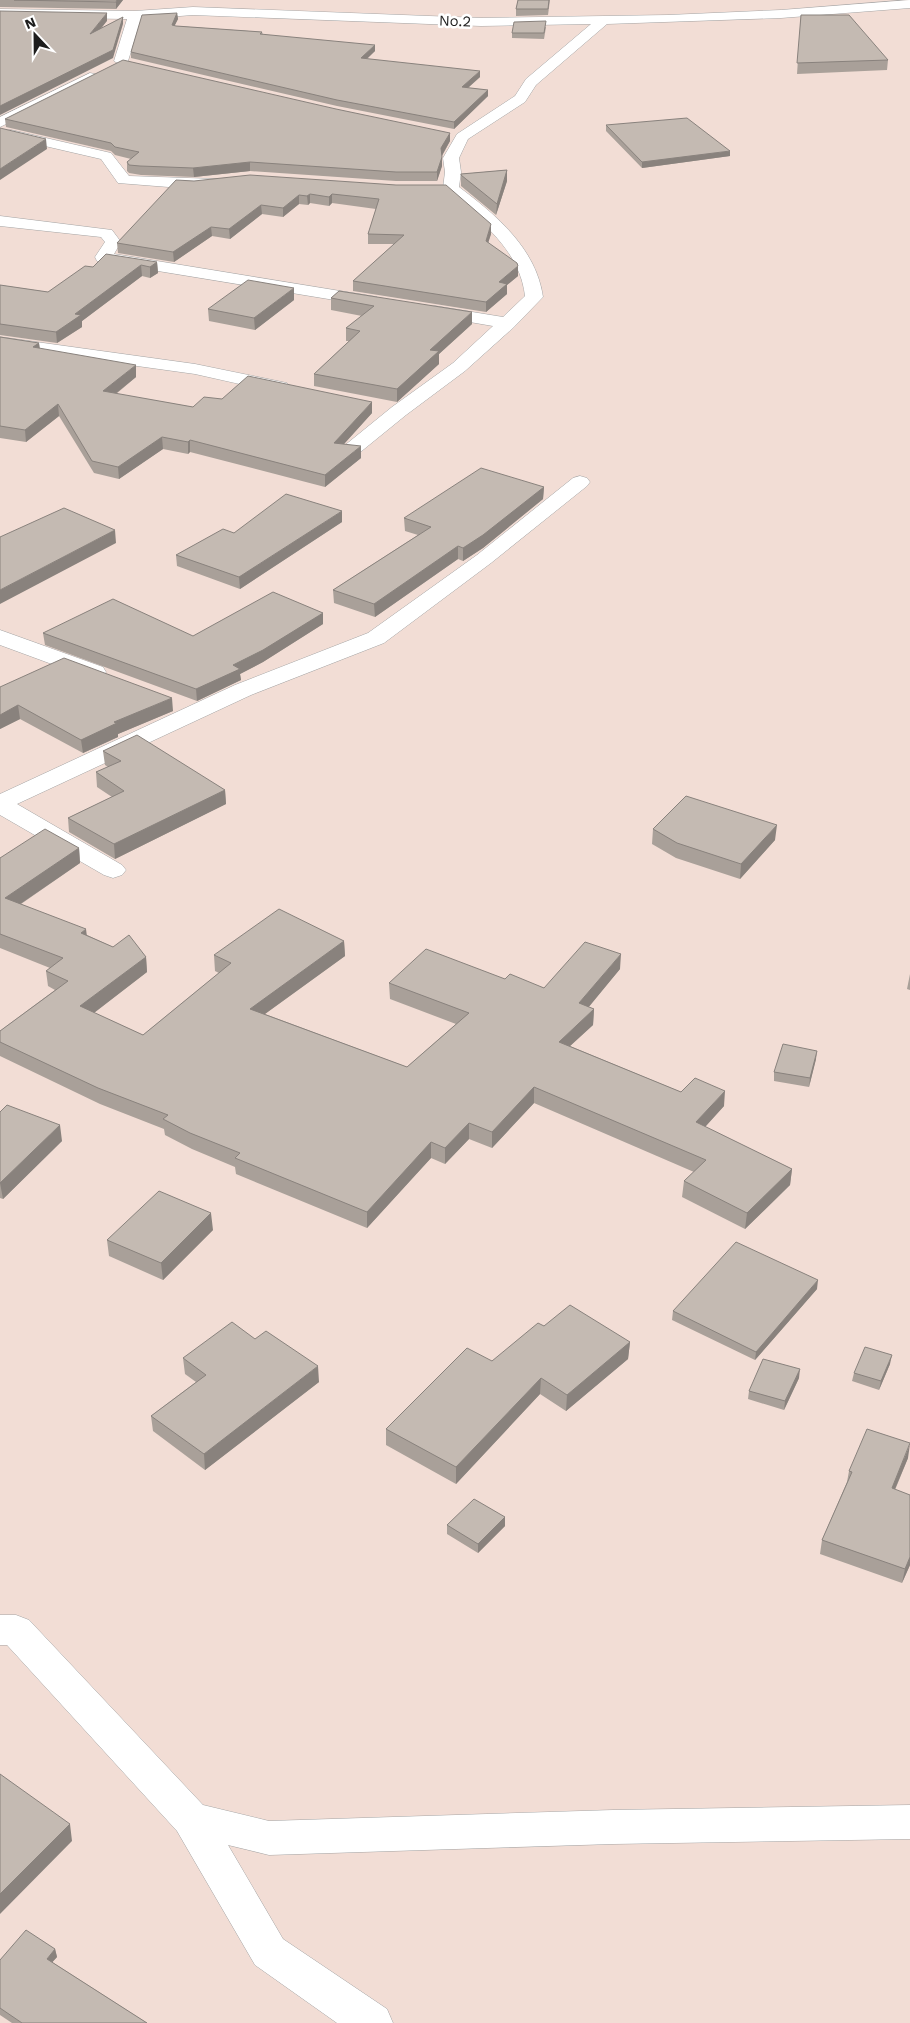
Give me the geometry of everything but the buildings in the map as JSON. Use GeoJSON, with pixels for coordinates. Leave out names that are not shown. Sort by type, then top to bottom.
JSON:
{"type":"FeatureCollection","features":[{"type":"Feature","properties":{"kind":"street","name":"No.2"},"geometry":{"type":"LineString","coordinates":[[0,13],[135,15],[193,11],[481,22],[781,14],[910,4]]}},
{"type":"Feature","properties":{"kind":"street"},"geometry":{"type":"LineString","coordinates":[[0,123],[117,65],[135,15]]}},
{"type":"Feature","properties":{"kind":"street"},"geometry":{"type":"LineString","coordinates":[[451,188],[453,172],[451,158],[457,136],[472,129],[520,99],[531,82],[605,19]]}},
{"type":"Feature","properties":{"kind":"street"},"geometry":{"type":"LineString","coordinates":[[0,132],[106,156],[124,180],[194,184],[222,181]]}},
{"type":"Feature","properties":{"kind":"street"},"geometry":{"type":"LineString","coordinates":[[351,450],[399,411],[459,367],[534,297],[534,284],[518,250],[471,204],[451,188],[432,188]]}},
{"type":"Feature","properties":{"kind":"street"},"geometry":{"type":"LineString","coordinates":[[0,220],[106,233],[114,242],[103,257],[382,303]]}},
{"type":"Feature","properties":{"kind":"street"},"geometry":{"type":"LineString","coordinates":[[421,309],[508,323]]}},
{"type":"Feature","properties":{"kind":"street"},"geometry":{"type":"LineString","coordinates":[[0,342],[195,369],[300,391]]}},
{"type":"Feature","properties":{"kind":"street"},"geometry":{"type":"LineString","coordinates":[[374,406],[399,411]]}},
{"type":"Feature","properties":{"kind":"street"},"geometry":{"type":"LineString","coordinates":[[0,804],[242,690],[376,638],[484,559],[580,482]]}},
{"type":"Feature","properties":{"kind":"street"},"geometry":{"type":"LineString","coordinates":[[0,637],[117,681]]}},
{"type":"Feature","properties":{"kind":"street"},"geometry":{"type":"LineString","coordinates":[[171,701],[198,711]]}},
{"type":"Feature","properties":{"kind":"street"},"geometry":{"type":"LineString","coordinates":[[0,804],[113,870]]}},
{"type":"Feature","properties":{"kind":"street"},"geometry":{"type":"LineString","coordinates":[[0,1630],[16,1630],[191,1819],[269,1952],[372,2023]]}},
{"type":"Feature","properties":{"kind":"street"},"geometry":{"type":"LineString","coordinates":[[191,1819],[269,1838],[613,1827],[910,1822]]}},
{"type":"Feature","properties":{"kind":"shaded area"},"geometry":{"type":"Polygon","coordinates":[[[0,0],[910,0],[910,2023],[0,2023],[0,0]]]}}]}
